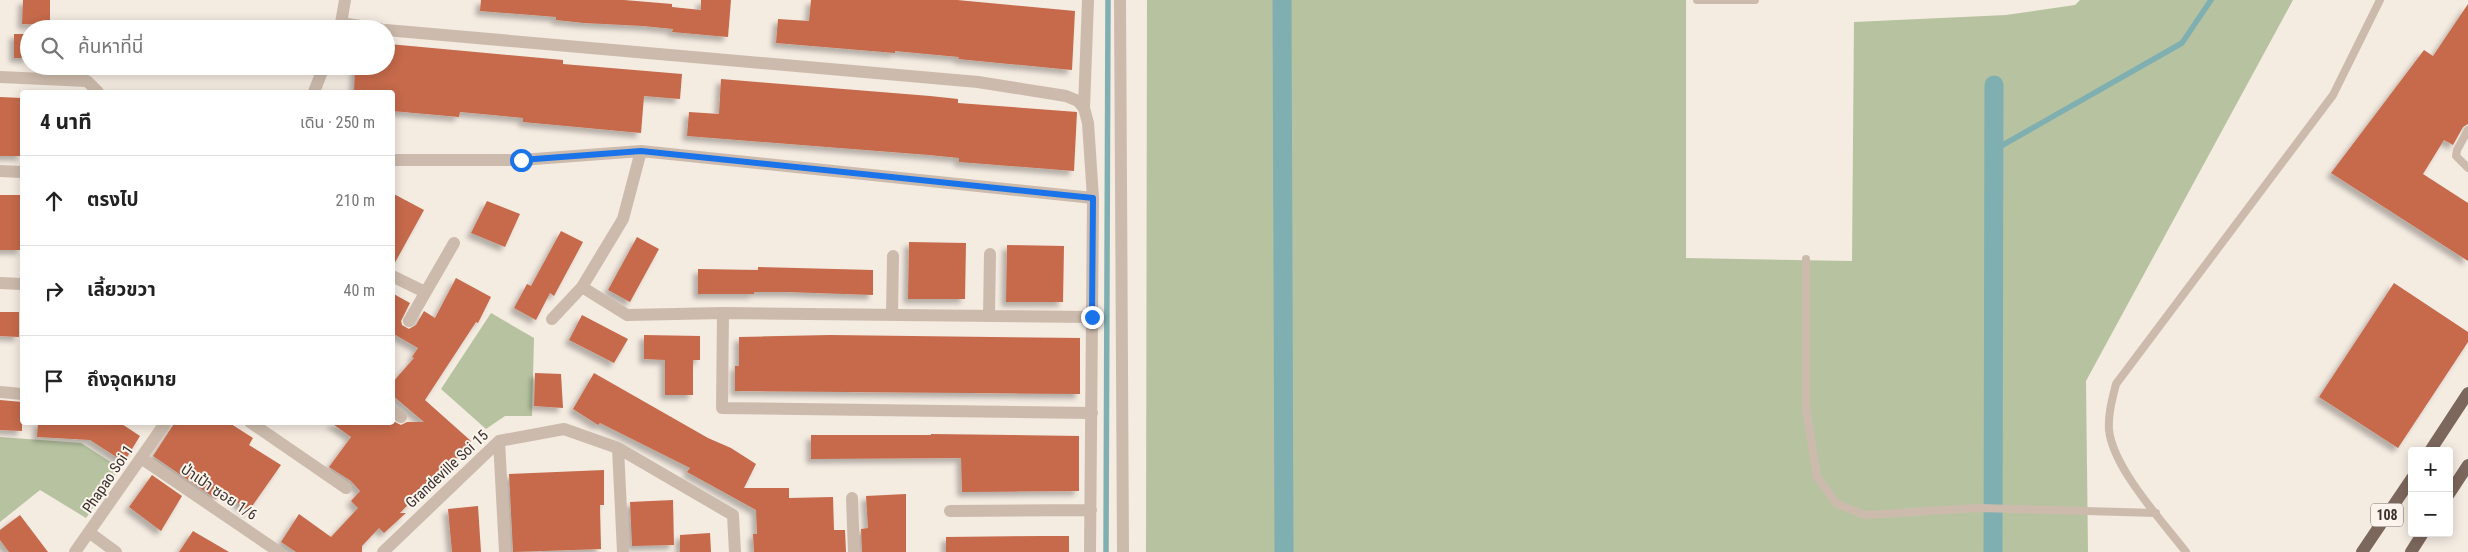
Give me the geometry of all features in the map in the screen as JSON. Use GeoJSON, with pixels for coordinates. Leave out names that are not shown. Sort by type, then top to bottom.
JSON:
{"type":"FeatureCollection","features":[{"type":"Feature","properties":{"kind":"main road"},"geometry":{"type":"LineString","coordinates":[[2433,447],[2468,393]]}},
{"type":"Feature","properties":{"kind":"main road"},"geometry":{"type":"LineString","coordinates":[[2450,492],[2468,466]]}},
{"type":"Feature","properties":{"kind":"main road","name":"108"},"geometry":{"type":"LineString","coordinates":[[2362,552],[2408,484]]}},
{"type":"Feature","properties":{"kind":"main road","name":"108"},"geometry":{"type":"LineString","coordinates":[[2411,552],[2420,537]]}},
{"type":"Feature","properties":{"kind":"street"},"geometry":{"type":"LineString","coordinates":[[341,20],[345,0]]}},
{"type":"Feature","properties":{"kind":"street"},"geometry":{"type":"LineString","coordinates":[[1088,0],[1084,108],[1088,123],[1093,198],[1090,552]]}},
{"type":"Feature","properties":{"kind":"street"},"geometry":{"type":"LineString","coordinates":[[1120,0],[1123,552]]}},
{"type":"Feature","properties":{"kind":"street"},"geometry":{"type":"LineString","coordinates":[[395,31],[978,82],[1066,96],[1078,101],[1084,108]]}},
{"type":"Feature","properties":{"kind":"street"},"geometry":{"type":"LineString","coordinates":[[315,90],[321,75]]}},
{"type":"Feature","properties":{"kind":"street"},"geometry":{"type":"LineString","coordinates":[[0,77],[87,81],[96,90]]}},
{"type":"Feature","properties":{"kind":"street"},"geometry":{"type":"LineString","coordinates":[[395,160],[521,160],[641,151],[1093,198]]}},
{"type":"Feature","properties":{"kind":"street"},"geometry":{"type":"LineString","coordinates":[[552,319],[582,287],[623,219],[641,151]]}},
{"type":"Feature","properties":{"kind":"street"},"geometry":{"type":"LineString","coordinates":[[0,171],[20,172]]}},
{"type":"Feature","properties":{"kind":"street"},"geometry":{"type":"LineString","coordinates":[[409,320],[454,243]]}},
{"type":"Feature","properties":{"kind":"street"},"geometry":{"type":"LineString","coordinates":[[989,316],[990,254]]}},
{"type":"Feature","properties":{"kind":"street"},"geometry":{"type":"LineString","coordinates":[[892,315],[894,256]]}},
{"type":"Feature","properties":{"kind":"street"},"geometry":{"type":"LineString","coordinates":[[395,277],[425,292]]}},
{"type":"Feature","properties":{"kind":"street"},"geometry":{"type":"LineString","coordinates":[[0,283],[20,284]]}},
{"type":"Feature","properties":{"kind":"street"},"geometry":{"type":"LineString","coordinates":[[582,287],[627,314],[723,313],[1092,317]]}},
{"type":"Feature","properties":{"kind":"street"},"geometry":{"type":"LineString","coordinates":[[723,313],[722,408],[1092,413]]}},
{"type":"Feature","properties":{"kind":"street"},"geometry":{"type":"LineString","coordinates":[[0,392],[20,394]]}},
{"type":"Feature","properties":{"kind":"street","name":"Phapao Soi 1"},"geometry":{"type":"LineString","coordinates":[[75,552],[164,425]]}},
{"type":"Feature","properties":{"kind":"street"},"geometry":{"type":"LineString","coordinates":[[254,425],[346,488]]}},
{"type":"Feature","properties":{"kind":"street","name":"Grandeville Soi 15"},"geometry":{"type":"LineString","coordinates":[[383,552],[499,441],[564,429],[618,448],[733,515],[735,552]]}},
{"type":"Feature","properties":{"kind":"street"},"geometry":{"type":"LineString","coordinates":[[499,441],[505,552]]}},
{"type":"Feature","properties":{"kind":"street"},"geometry":{"type":"LineString","coordinates":[[618,448],[622,552]]}},
{"type":"Feature","properties":{"kind":"street","name":"ป่าเป้า ซอย 1/6"},"geometry":{"type":"LineString","coordinates":[[141,458],[279,552]]}},
{"type":"Feature","properties":{"kind":"street"},"geometry":{"type":"LineString","coordinates":[[852,498],[854,552]]}},
{"type":"Feature","properties":{"kind":"street"},"geometry":{"type":"LineString","coordinates":[[950,511],[1091,510]]}},
{"type":"Feature","properties":{"kind":"street"},"geometry":{"type":"LineString","coordinates":[[90,533],[116,552]]}},
{"type":"Feature","properties":{"kind":"lane"},"geometry":{"type":"LineString","coordinates":[[1697,0],[1755,0]]}},
{"type":"Feature","properties":{"kind":"lane"},"geometry":{"type":"LineString","coordinates":[[2186,552],[2118,461],[2109,431],[2109,406],[2116,384],[2334,95],[2380,0]]}},
{"type":"Feature","properties":{"kind":"lane"},"geometry":{"type":"LineString","coordinates":[[2468,130],[2457,150],[2456,156],[2468,168]]}},
{"type":"Feature","properties":{"kind":"lane"},"geometry":{"type":"LineString","coordinates":[[1806,259],[1806,408],[1817,477],[1837,504],[1865,515],[1979,508],[2156,513]]}},
{"type":"Feature","properties":{"kind":"green space"},"geometry":{"type":"Polygon","coordinates":[[[1147,0],[1686,0],[1686,258],[1852,261],[1854,22],[2006,15],[2075,5],[2080,0],[2293,0],[2086,381],[2088,552],[1146,552],[1147,0]]]}},
{"type":"Feature","properties":{"kind":"green space"},"geometry":{"type":"Polygon","coordinates":[[[491,313],[534,338],[532,416],[505,416],[486,429],[441,389],[491,313]]]}},
{"type":"Feature","properties":{"kind":"green space"},"geometry":{"type":"Polygon","coordinates":[[[0,437],[81,443],[120,468],[86,518],[40,490],[0,522],[0,437]]]}},
{"type":"Feature","properties":{"kind":"building"},"geometry":{"type":"Polygon","coordinates":[[[23,0],[50,0],[50,20],[22,20],[23,0]]]}},
{"type":"Feature","properties":{"kind":"building"},"geometry":{"type":"Polygon","coordinates":[[[481,0],[624,0],[672,4],[672,7],[701,10],[701,0],[731,0],[728,37],[672,32],[673,29],[584,23],[556,20],[556,17],[480,11],[481,0]]]}},
{"type":"Feature","properties":{"kind":"building"},"geometry":{"type":"Polygon","coordinates":[[[811,0],[957,0],[1075,11],[1072,70],[895,51],[895,53],[776,43],[778,19],[809,21],[811,0]]]}},
{"type":"Feature","properties":{"kind":"building"},"geometry":{"type":"Polygon","coordinates":[[[2468,4],[2468,124],[2463,127],[2453,145],[2444,140],[2423,174],[2468,203],[2468,261],[2331,173],[2424,50],[2433,56],[2468,4]]]}},
{"type":"Feature","properties":{"kind":"building"},"geometry":{"type":"Polygon","coordinates":[[[14,34],[20,34],[20,58],[14,58],[14,34]]]}},
{"type":"Feature","properties":{"kind":"building"},"geometry":{"type":"Polygon","coordinates":[[[395,45],[563,60],[563,64],[682,74],[680,99],[644,96],[641,133],[523,122],[523,118],[460,112],[459,117],[395,111],[395,90],[354,90],[355,75],[395,75],[395,45]]]}},
{"type":"Feature","properties":{"kind":"building"},"geometry":{"type":"Polygon","coordinates":[[[721,79],[930,96],[958,99],[958,103],[1077,112],[1074,171],[959,162],[959,158],[929,155],[687,136],[689,112],[719,114],[721,79]]]}},
{"type":"Feature","properties":{"kind":"building"},"geometry":{"type":"Polygon","coordinates":[[[0,97],[20,98],[20,156],[0,156],[0,97]]]}},
{"type":"Feature","properties":{"kind":"building"},"geometry":{"type":"Polygon","coordinates":[[[0,195],[20,195],[20,250],[0,250],[0,195]]]}},
{"type":"Feature","properties":{"kind":"building"},"geometry":{"type":"Polygon","coordinates":[[[395,195],[424,210],[395,263],[395,195]]]}},
{"type":"Feature","properties":{"kind":"building"},"geometry":{"type":"Polygon","coordinates":[[[487,201],[520,214],[505,247],[471,233],[487,201]]]}},
{"type":"Feature","properties":{"kind":"building"},"geometry":{"type":"Polygon","coordinates":[[[561,231],[583,242],[554,296],[550,293],[536,320],[514,308],[527,284],[531,286],[561,231]]]}},
{"type":"Feature","properties":{"kind":"building"},"geometry":{"type":"Polygon","coordinates":[[[637,237],[659,249],[630,302],[608,290],[637,237]]]}},
{"type":"Feature","properties":{"kind":"building"},"geometry":{"type":"Polygon","coordinates":[[[909,242],[966,243],[965,299],[908,299],[909,242]]]}},
{"type":"Feature","properties":{"kind":"building"},"geometry":{"type":"Polygon","coordinates":[[[1007,245],[1064,246],[1063,302],[1006,302],[1007,245]]]}},
{"type":"Feature","properties":{"kind":"building"},"geometry":{"type":"Polygon","coordinates":[[[758,267],[873,270],[873,295],[787,292],[698,294],[698,269],[758,270],[758,267]]]}},
{"type":"Feature","properties":{"kind":"building"},"geometry":{"type":"Polygon","coordinates":[[[456,278],[491,297],[478,323],[476,322],[425,400],[471,441],[451,465],[449,462],[400,513],[406,513],[384,533],[379,528],[362,546],[362,552],[296,552],[281,542],[299,514],[331,537],[358,508],[351,501],[360,491],[351,481],[329,467],[351,437],[334,425],[395,425],[395,422],[401,425],[407,422],[424,422],[395,398],[395,380],[414,358],[412,357],[418,348],[395,335],[395,295],[410,303],[401,321],[402,325],[409,329],[416,325],[424,311],[435,318],[456,278]]]}},
{"type":"Feature","properties":{"kind":"building"},"geometry":{"type":"Polygon","coordinates":[[[2394,283],[2468,332],[2468,342],[2398,448],[2319,397],[2394,283]]]}},
{"type":"Feature","properties":{"kind":"building"},"geometry":{"type":"Polygon","coordinates":[[[0,312],[19,312],[19,337],[0,336],[0,312]]]}},
{"type":"Feature","properties":{"kind":"building"},"geometry":{"type":"Polygon","coordinates":[[[582,315],[628,339],[614,363],[569,340],[582,315]]]}},
{"type":"Feature","properties":{"kind":"building"},"geometry":{"type":"Polygon","coordinates":[[[644,335],[700,336],[700,360],[693,360],[693,395],[665,395],[665,360],[644,359],[644,335]]]}},
{"type":"Feature","properties":{"kind":"building"},"geometry":{"type":"Polygon","coordinates":[[[830,335],[1080,338],[1080,394],[735,391],[735,366],[739,366],[739,337],[830,335]]]}},
{"type":"Feature","properties":{"kind":"building"},"geometry":{"type":"Polygon","coordinates":[[[535,373],[561,374],[563,408],[534,406],[535,373]]]}},
{"type":"Feature","properties":{"kind":"building"},"geometry":{"type":"Polygon","coordinates":[[[594,373],[708,438],[731,448],[756,464],[744,488],[789,488],[789,498],[833,497],[834,530],[845,530],[846,552],[754,552],[753,534],[757,534],[756,510],[687,472],[690,468],[600,423],[598,425],[573,409],[594,373]]]}},
{"type":"Feature","properties":{"kind":"building"},"geometry":{"type":"Polygon","coordinates":[[[0,400],[20,402],[20,425],[22,425],[22,431],[0,430],[0,400]]]}},
{"type":"Feature","properties":{"kind":"building"},"geometry":{"type":"Polygon","coordinates":[[[38,425],[124,425],[140,436],[124,462],[90,440],[37,437],[38,425]]]}},
{"type":"Feature","properties":{"kind":"building"},"geometry":{"type":"Polygon","coordinates":[[[173,425],[233,425],[253,438],[249,445],[281,465],[248,512],[222,489],[216,499],[153,456],[173,425]]]}},
{"type":"Feature","properties":{"kind":"building"},"geometry":{"type":"Polygon","coordinates":[[[811,435],[1079,436],[1079,491],[962,492],[961,458],[811,459],[811,435]]]}},
{"type":"Feature","properties":{"kind":"building"},"geometry":{"type":"Polygon","coordinates":[[[604,470],[604,505],[600,505],[601,549],[513,552],[509,474],[604,470]]]}},
{"type":"Feature","properties":{"kind":"building"},"geometry":{"type":"Polygon","coordinates":[[[152,475],[182,496],[161,531],[129,507],[152,475]]]}},
{"type":"Feature","properties":{"kind":"building"},"geometry":{"type":"Polygon","coordinates":[[[906,494],[906,552],[862,552],[861,529],[868,528],[866,496],[906,494]]]}},
{"type":"Feature","properties":{"kind":"building"},"geometry":{"type":"Polygon","coordinates":[[[673,500],[674,545],[632,546],[630,502],[673,500]]]}},
{"type":"Feature","properties":{"kind":"building"},"geometry":{"type":"Polygon","coordinates":[[[478,506],[481,552],[452,552],[448,509],[478,506]]]}},
{"type":"Feature","properties":{"kind":"building"},"geometry":{"type":"Polygon","coordinates":[[[20,515],[48,552],[9,552],[0,540],[0,530],[20,515]]]}},
{"type":"Feature","properties":{"kind":"building"},"geometry":{"type":"Polygon","coordinates":[[[193,531],[229,552],[179,552],[193,531]]]}},
{"type":"Feature","properties":{"kind":"building"},"geometry":{"type":"Polygon","coordinates":[[[710,533],[711,552],[680,552],[680,535],[710,533]]]}},
{"type":"Feature","properties":{"kind":"building"},"geometry":{"type":"Polygon","coordinates":[[[1069,536],[1069,552],[946,552],[946,537],[1069,536]]]}},
{"type":"Feature","properties":{"kind":"waterway"},"geometry":{"type":"LineString","coordinates":[[1106,552],[1108,0]]}},
{"type":"Feature","properties":{"kind":"waterway"},"geometry":{"type":"LineString","coordinates":[[1282,0],[1284,552]]}},
{"type":"Feature","properties":{"kind":"waterway"},"geometry":{"type":"LineString","coordinates":[[1994,150],[2182,43],[2211,0]]}},
{"type":"Feature","properties":{"kind":"waterway"},"geometry":{"type":"LineString","coordinates":[[1993,552],[1994,85]]}},
{"type":"Feature","properties":{"kind":"route"},"geometry":{"type":"LineString","coordinates":[[521,160],[641,151],[1093,198],[1092,317]]}}]}
